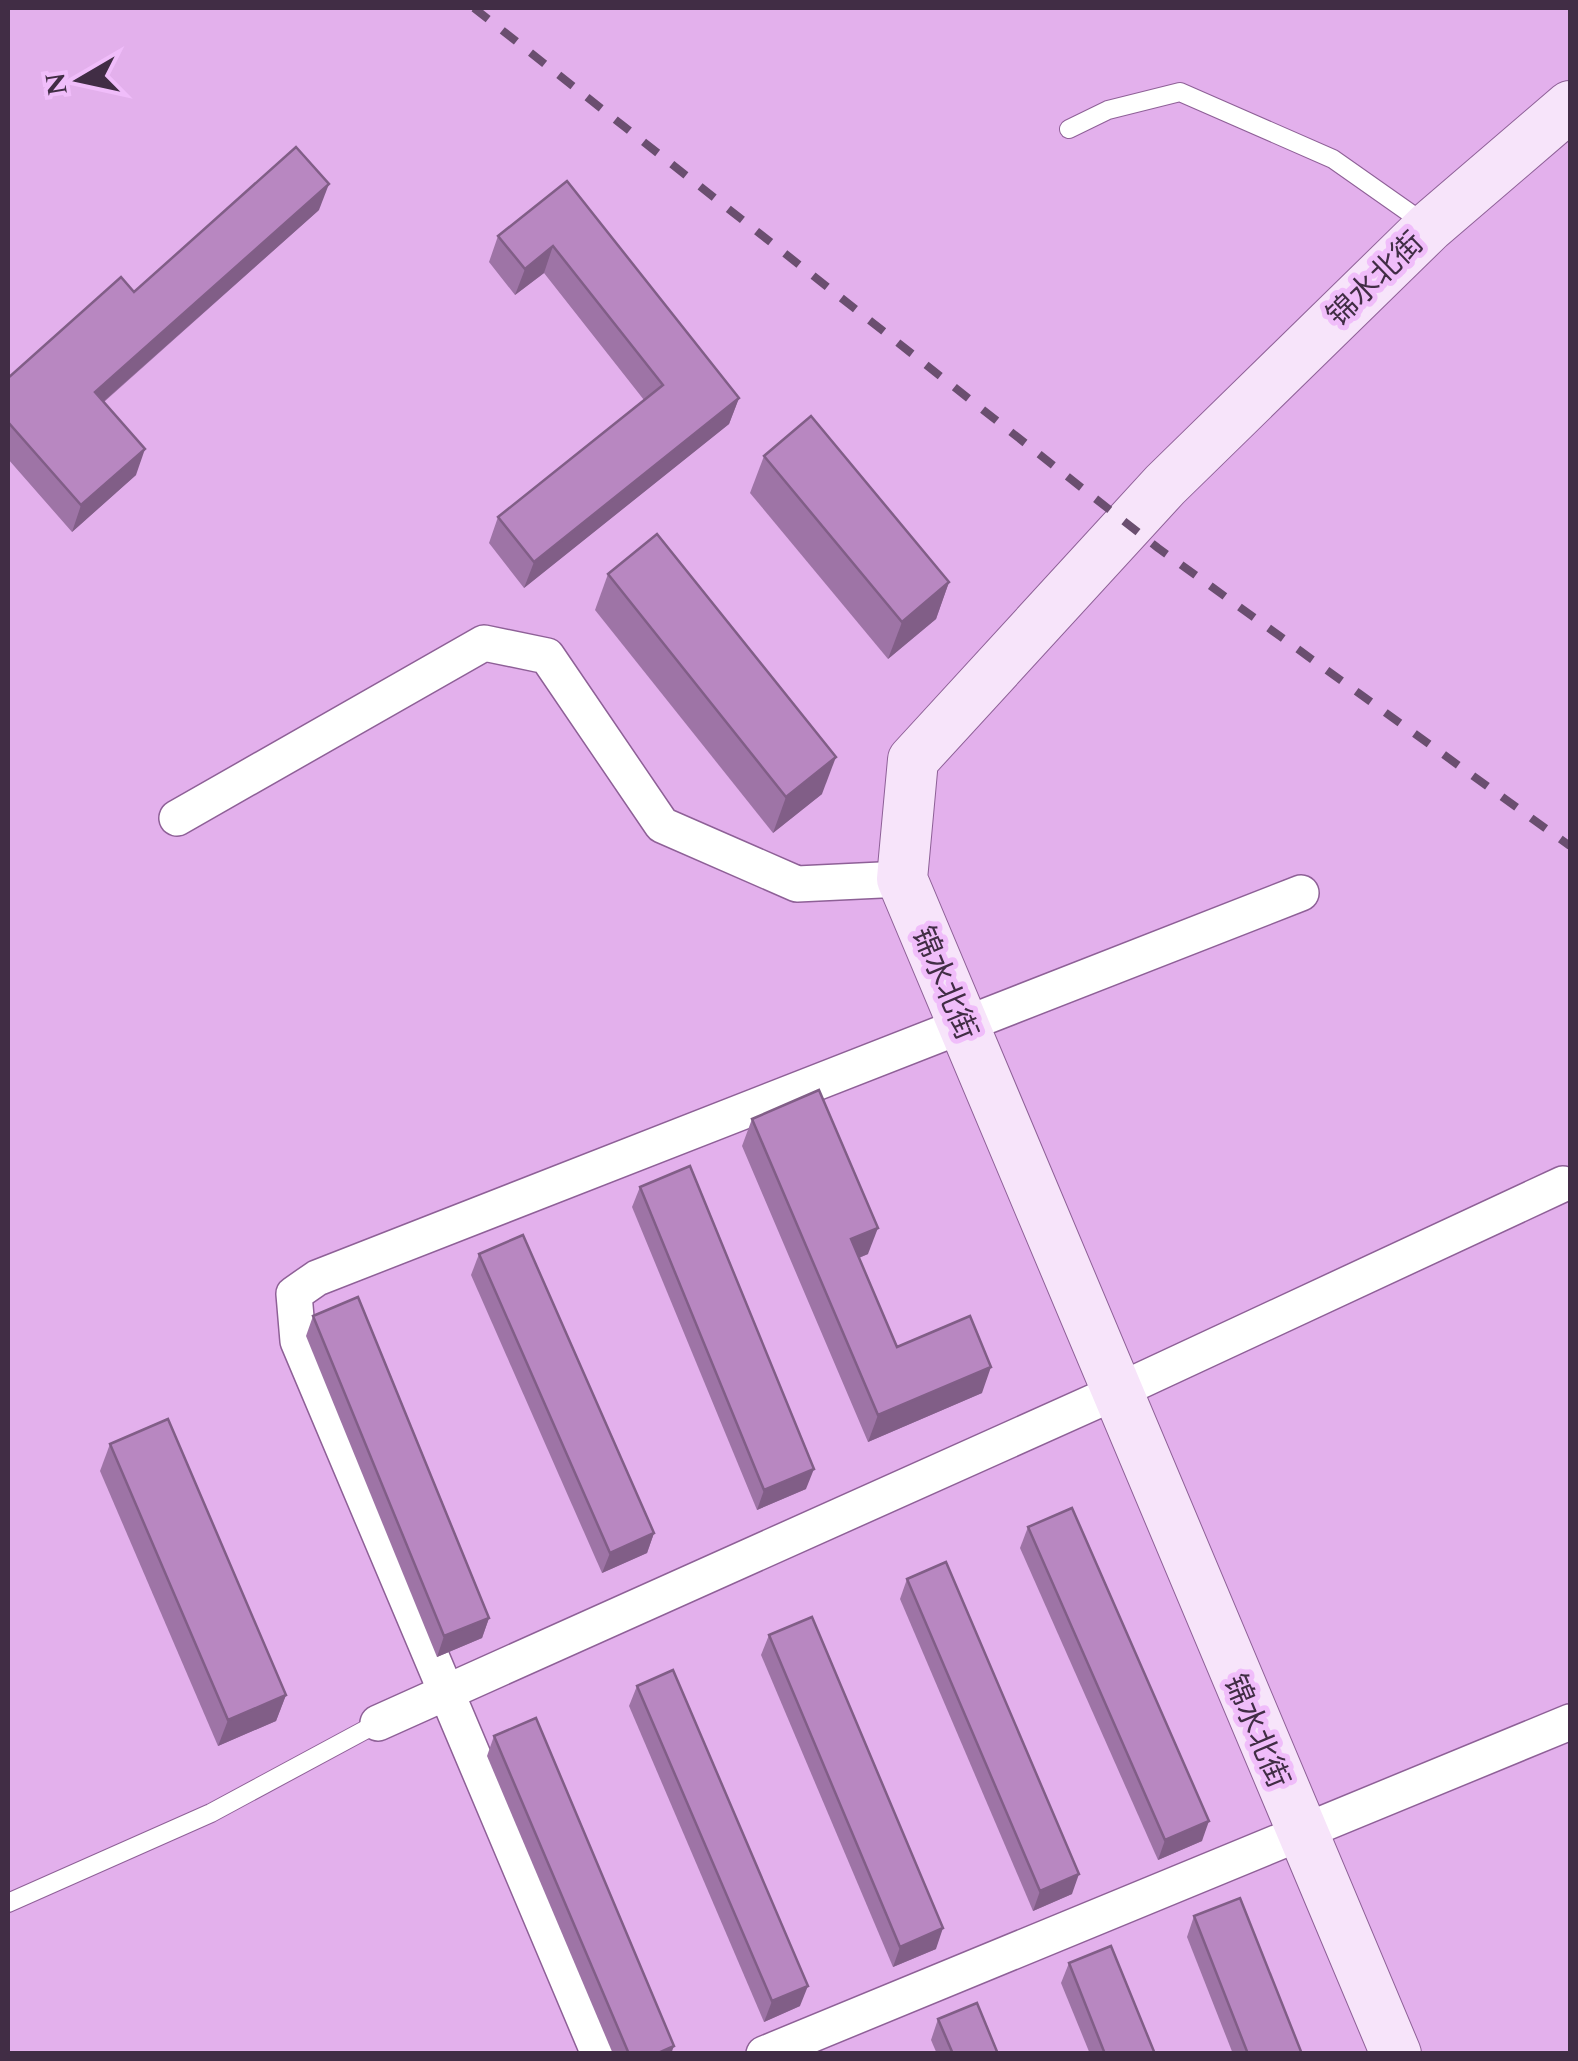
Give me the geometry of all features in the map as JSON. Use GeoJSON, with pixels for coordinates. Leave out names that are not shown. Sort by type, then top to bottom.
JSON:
{"type":"FeatureCollection","features":[{"type":"Feature","properties":{"kind":"main road","name":"锦水北街"},"geometry":{"type":"LineString","coordinates":[[1396,2054],[1301,1836],[902,879],[914,760],[1165,485],[1429,226],[1570,106]]}},
{"type":"Feature","properties":{"kind":"street"},"geometry":{"type":"LineString","coordinates":[[177,818],[484,643],[548,656],[662,826],[797,884],[902,879]]}},
{"type":"Feature","properties":{"kind":"street"},"geometry":{"type":"LineString","coordinates":[[598,2054],[298,1341],[294,1294],[317,1278],[1300,894]]}},
{"type":"Feature","properties":{"kind":"street"},"geometry":{"type":"LineString","coordinates":[[378,1723],[1116,1392],[1564,1184]]}},
{"type":"Feature","properties":{"kind":"street"},"geometry":{"type":"LineString","coordinates":[[764,2054],[1570,1722]]}},
{"type":"Feature","properties":{"kind":"lane"},"geometry":{"type":"LineString","coordinates":[[1069,129],[1108,110],[1180,92],[1333,159],[1429,226]]}},
{"type":"Feature","properties":{"kind":"lane"},"geometry":{"type":"LineString","coordinates":[[8,1903],[211,1813],[378,1723]]}},
{"type":"Feature","properties":{"kind":"building"},"geometry":{"type":"Polygon","coordinates":[[[296,147],[329,184],[95,392],[145,449],[81,505],[8,422],[8,378],[121,277],[134,292],[296,147]]]}},
{"type":"Feature","properties":{"kind":"building"},"geometry":{"type":"Polygon","coordinates":[[[567,181],[739,398],[534,562],[498,517],[663,385],[553,246],[525,269],[498,236],[567,181]]]}},
{"type":"Feature","properties":{"kind":"building"},"geometry":{"type":"Polygon","coordinates":[[[811,416],[949,582],[902,622],[764,456],[811,416]]]}},
{"type":"Feature","properties":{"kind":"building"},"geometry":{"type":"Polygon","coordinates":[[[657,534],[836,757],[786,797],[608,574],[657,534]]]}},
{"type":"Feature","properties":{"kind":"building"},"geometry":{"type":"Polygon","coordinates":[[[819,1090],[878,1228],[851,1239],[897,1347],[970,1316],[991,1367],[878,1415],[752,1119],[819,1090]]]}},
{"type":"Feature","properties":{"kind":"building"},"geometry":{"type":"Polygon","coordinates":[[[690,1166],[814,1469],[764,1490],[640,1187],[690,1166]]]}},
{"type":"Feature","properties":{"kind":"building"},"geometry":{"type":"Polygon","coordinates":[[[523,1235],[654,1533],[610,1553],[479,1254],[523,1235]]]}},
{"type":"Feature","properties":{"kind":"building"},"geometry":{"type":"Polygon","coordinates":[[[358,1297],[489,1618],[444,1636],[313,1316],[358,1297]]]}},
{"type":"Feature","properties":{"kind":"building"},"geometry":{"type":"Polygon","coordinates":[[[168,1419],[286,1695],[228,1720],[110,1444],[168,1419]]]}},
{"type":"Feature","properties":{"kind":"building"},"geometry":{"type":"Polygon","coordinates":[[[1072,1508],[1209,1821],[1165,1840],[1028,1527],[1072,1508]]]}},
{"type":"Feature","properties":{"kind":"building"},"geometry":{"type":"Polygon","coordinates":[[[946,1562],[1079,1874],[1040,1891],[907,1579],[946,1562]]]}},
{"type":"Feature","properties":{"kind":"building"},"geometry":{"type":"Polygon","coordinates":[[[812,1617],[943,1928],[900,1947],[769,1635],[812,1617]]]}},
{"type":"Feature","properties":{"kind":"building"},"geometry":{"type":"Polygon","coordinates":[[[673,1670],[808,1986],[772,2001],[637,1686],[673,1670]]]}},
{"type":"Feature","properties":{"kind":"building"},"geometry":{"type":"Polygon","coordinates":[[[536,1718],[674,2046],[656,2054],[629,2054],[494,1736],[536,1718]]]}},
{"type":"Feature","properties":{"kind":"building"},"geometry":{"type":"Polygon","coordinates":[[[1240,1898],[1302,2054],[1248,2054],[1194,1916],[1240,1898]]]}},
{"type":"Feature","properties":{"kind":"building"},"geometry":{"type":"Polygon","coordinates":[[[1111,1946],[1155,2054],[1105,2054],[1069,1963],[1111,1946]]]}},
{"type":"Feature","properties":{"kind":"building"},"geometry":{"type":"Polygon","coordinates":[[[977,2003],[998,2054],[953,2054],[938,2019],[977,2003]]]}},
{"type":"Feature","properties":{"kind":"railway"},"geometry":{"type":"LineString","coordinates":[[474,8],[1158,548],[1570,846]]}}]}
